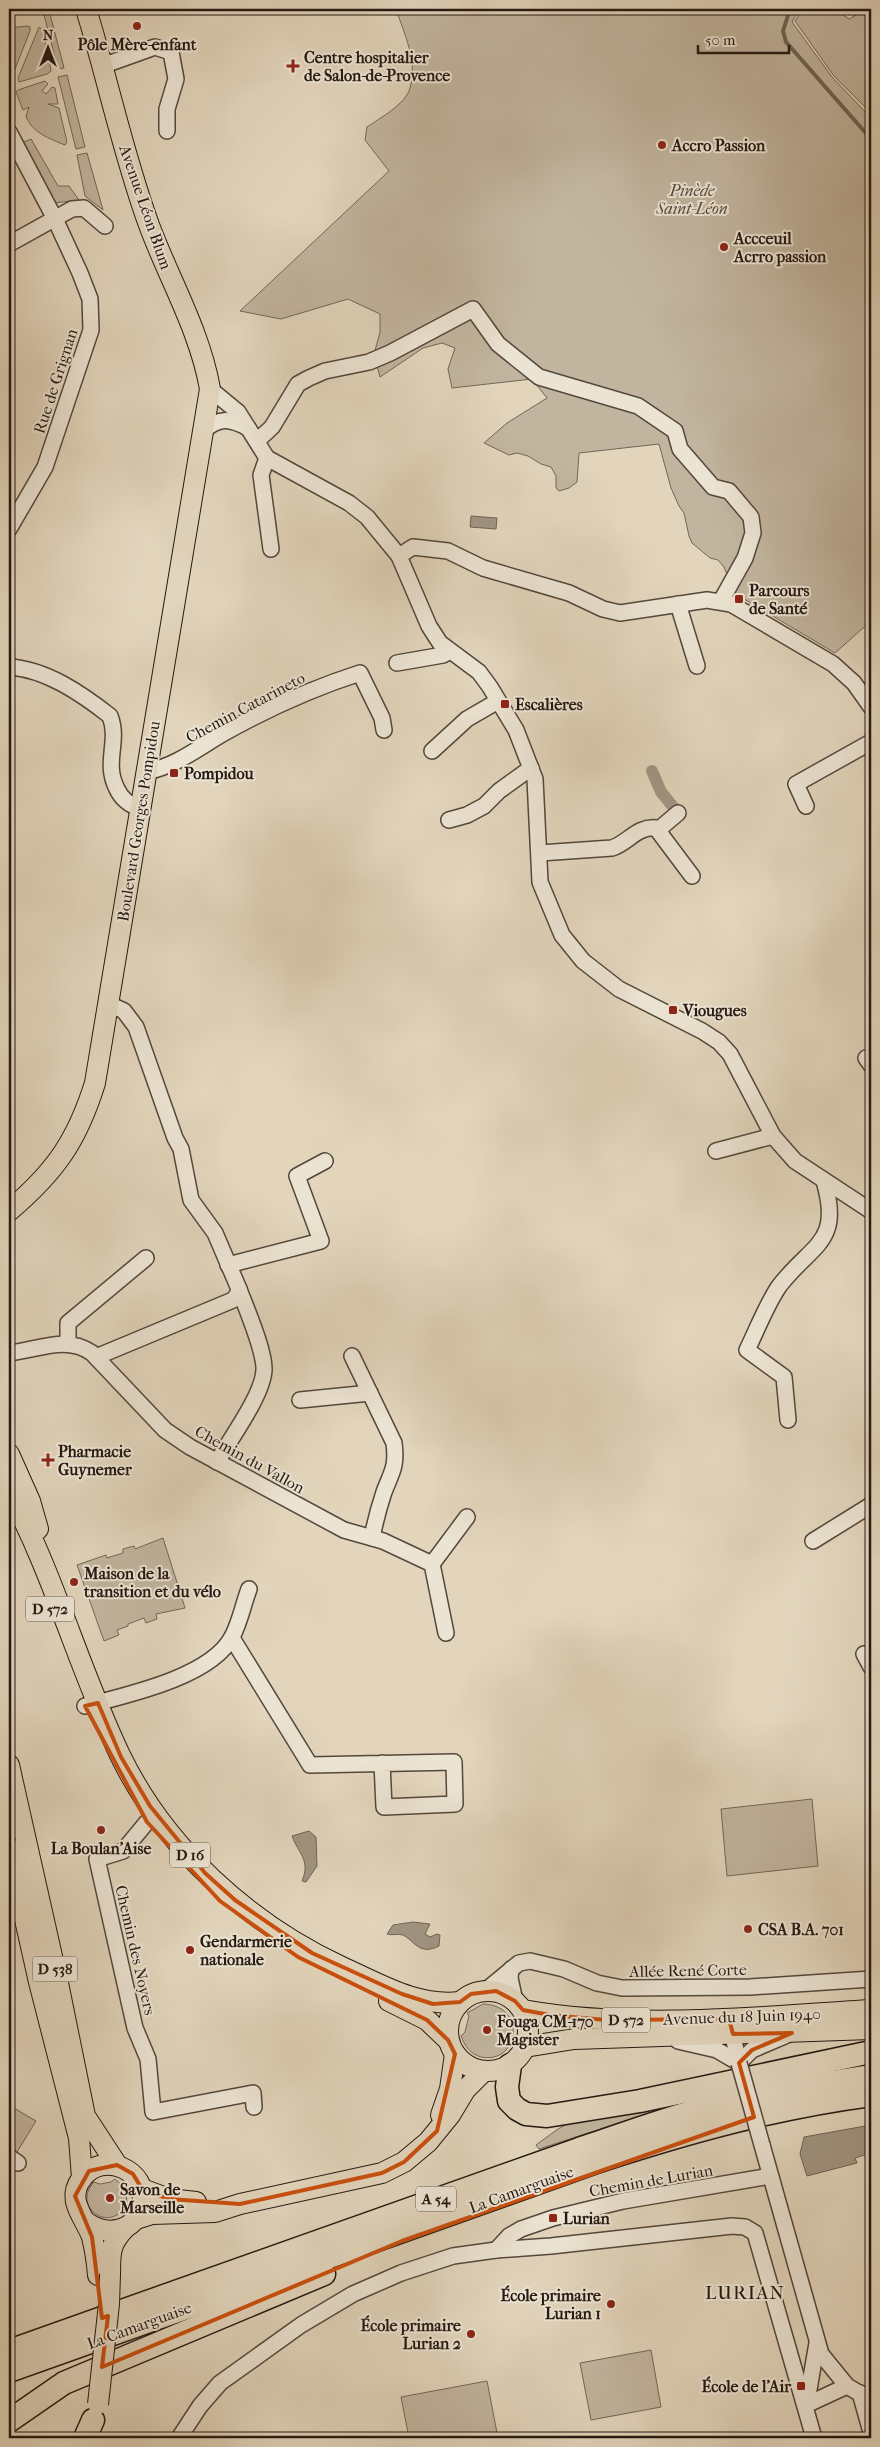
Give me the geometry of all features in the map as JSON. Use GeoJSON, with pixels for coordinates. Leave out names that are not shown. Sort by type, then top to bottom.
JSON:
{"type":"FeatureCollection","features":[{"type":"Feature","properties":{"kind":"highway"},"geometry":{"type":"LineString","coordinates":[[510,2065],[507,2087],[509,2101],[526,2114],[546,2116],[640,2101],[871,2052]]}},
{"type":"Feature","properties":{"kind":"highway","name":"La Camarguaise"},"geometry":{"type":"LineString","coordinates":[[9,2351],[640,2129],[716,2105],[813,2085],[871,2076]]}},
{"type":"Feature","properties":{"kind":"highway","name":"La Camarguaise"},"geometry":{"type":"LineString","coordinates":[[9,2371],[599,2161],[667,2139],[820,2102],[871,2095]]}},
{"type":"Feature","properties":{"kind":"highway"},"geometry":{"type":"LineString","coordinates":[[9,2420],[64,2383],[393,2245],[573,2180],[686,2142],[730,2123]]}},
{"type":"Feature","properties":{"kind":"main road","name":"Avenue Léon Blum"},"geometry":{"type":"LineString","coordinates":[[86,9],[133,178],[150,226],[200,350],[209,396]]}},
{"type":"Feature","properties":{"kind":"main road","name":"Boulevard Georges Pompidou"},"geometry":{"type":"LineString","coordinates":[[9,1211],[36,1188],[55,1166],[86,1112],[99,1065],[209,396]]}},
{"type":"Feature","properties":{"kind":"main road"},"geometry":{"type":"LineString","coordinates":[[9,1454],[30,1501],[54,1578],[58,1601]]}},
{"type":"Feature","properties":{"kind":"main road"},"geometry":{"type":"LineString","coordinates":[[9,1490],[58,1601]]}},
{"type":"Feature","properties":{"kind":"main road","name":"D 572"},"geometry":{"type":"LineString","coordinates":[[9,1515],[92,1704]]}},
{"type":"Feature","properties":{"kind":"main road","name":"D 16"},"geometry":{"type":"LineString","coordinates":[[58,1601],[92,1704],[147,1822],[172,1852],[228,1906],[298,1957],[410,2010],[427,2020],[452,2047]]}},
{"type":"Feature","properties":{"kind":"main road","name":"D 16"},"geometry":{"type":"LineString","coordinates":[[92,1704],[150,1806],[205,1873],[235,1900],[312,1953],[371,1980],[402,1994],[433,2004],[460,2002]]}},
{"type":"Feature","properties":{"kind":"main road","name":"D 538"},"geometry":{"type":"LineString","coordinates":[[9,1765],[79,2138],[82,2178]]}},
{"type":"Feature","properties":{"kind":"main road"},"geometry":{"type":"LineString","coordinates":[[9,1831],[20,1890]]}},
{"type":"Feature","properties":{"kind":"main road","name":"D 538"},"geometry":{"type":"LineString","coordinates":[[9,1848],[49,1982],[85,2116],[117,2165]]}},
{"type":"Feature","properties":{"kind":"main road"},"geometry":{"type":"LineString","coordinates":[[437,2130],[450,2089],[452,2047],[448,2026],[452,2013],[460,2002],[471,1994],[485,1991],[501,1993],[519,2005],[528,2022],[528,2035],[525,2047],[510,2065],[493,2071],[472,2068],[452,2047]]}},
{"type":"Feature","properties":{"kind":"main road","name":"Avenue du 18 Juin 1940"},"geometry":{"type":"LineString","coordinates":[[519,2005],[606,2020],[731,2027],[792,2033],[871,2030]]}},
{"type":"Feature","properties":{"kind":"main road","name":"Avenue du 18 Juin 1940"},"geometry":{"type":"LineString","coordinates":[[525,2047],[574,2039],[661,2038],[731,2027],[871,2010]]}},
{"type":"Feature","properties":{"kind":"main road"},"geometry":{"type":"LineString","coordinates":[[86,2222],[105,2232],[116,2231],[152,2214],[215,2212],[240,2204],[382,2173],[404,2162],[428,2142],[450,2115],[466,2090],[484,2071]]}},
{"type":"Feature","properties":{"kind":"main road"},"geometry":{"type":"LineString","coordinates":[[91,2425],[105,2343],[104,2274],[114,2240],[141,2210],[142,2189],[133,2174],[117,2165],[98,2166],[82,2178],[75,2196],[76,2206],[86,2222],[104,2274]]}},
{"type":"Feature","properties":{"kind":"main road"},"geometry":{"type":"LineString","coordinates":[[142,2189],[169,2199],[240,2204]]}},
{"type":"Feature","properties":{"kind":"street"},"geometry":{"type":"LineString","coordinates":[[102,66],[155,47],[171,52],[176,78],[167,109],[166,131]]}},
{"type":"Feature","properties":{"kind":"street","name":"Rue de Grignan"},"geometry":{"type":"LineString","coordinates":[[9,132],[55,219],[90,299],[91,330],[45,468],[9,529]]}},
{"type":"Feature","properties":{"kind":"street"},"geometry":{"type":"LineString","coordinates":[[9,244],[72,209],[84,208],[105,226]]}},
{"type":"Feature","properties":{"kind":"street"},"geometry":{"type":"LineString","coordinates":[[252,435],[272,427],[298,384],[308,378],[325,371],[369,362],[390,354],[473,309],[498,344],[539,377],[638,406],[674,431],[680,449],[714,487],[729,491],[751,517],[753,533],[745,558],[721,602]]}},
{"type":"Feature","properties":{"kind":"street"},"geometry":{"type":"LineString","coordinates":[[209,396],[238,412],[267,458],[349,503],[366,517],[399,556],[429,626],[440,643],[479,672],[498,700],[516,730],[531,768],[537,800],[540,882],[561,933],[567,942],[588,965],[619,989],[702,1031],[719,1042],[730,1054],[773,1136],[795,1161],[871,1211]]}},
{"type":"Feature","properties":{"kind":"street"},"geometry":{"type":"LineString","coordinates":[[202,432],[212,423],[234,421],[252,435]]}},
{"type":"Feature","properties":{"kind":"street"},"geometry":{"type":"LineString","coordinates":[[267,458],[261,475],[271,549]]}},
{"type":"Feature","properties":{"kind":"street"},"geometry":{"type":"LineString","coordinates":[[399,556],[413,547],[448,550],[483,568],[569,593],[603,609],[620,613],[707,600],[740,608],[833,664],[854,682],[871,707]]}},
{"type":"Feature","properties":{"kind":"street"},"geometry":{"type":"LineString","coordinates":[[678,604],[697,666]]}},
{"type":"Feature","properties":{"kind":"street"},"geometry":{"type":"LineString","coordinates":[[397,663],[444,655],[450,651]]}},
{"type":"Feature","properties":{"kind":"street"},"geometry":{"type":"LineString","coordinates":[[9,667],[24,668],[50,678],[110,716],[114,727],[110,760],[112,780],[121,797],[140,808]]}},
{"type":"Feature","properties":{"kind":"street","name":"Chemin Catarineto"},"geometry":{"type":"LineString","coordinates":[[146,772],[173,765],[224,733],[333,681],[360,673],[382,718],[384,730]]}},
{"type":"Feature","properties":{"kind":"street"},"geometry":{"type":"LineString","coordinates":[[432,751],[467,719],[498,700]]}},
{"type":"Feature","properties":{"kind":"street"},"geometry":{"type":"LineString","coordinates":[[806,806],[796,784],[871,742]]}},
{"type":"Feature","properties":{"kind":"street"},"geometry":{"type":"LineString","coordinates":[[449,820],[484,806],[499,791],[531,768]]}},
{"type":"Feature","properties":{"kind":"street"},"geometry":{"type":"LineString","coordinates":[[658,830],[678,813]]}},
{"type":"Feature","properties":{"kind":"street"},"geometry":{"type":"LineString","coordinates":[[540,853],[612,848],[619,846],[643,828],[656,828],[692,876]]}},
{"type":"Feature","properties":{"kind":"street"},"geometry":{"type":"LineString","coordinates":[[108,1004],[124,1011],[136,1027],[175,1138],[181,1150],[191,1200],[215,1233],[239,1289],[258,1344],[264,1369],[258,1393],[217,1462]]}},
{"type":"Feature","properties":{"kind":"street"},"geometry":{"type":"LineString","coordinates":[[716,1151],[773,1136]]}},
{"type":"Feature","properties":{"kind":"street"},"geometry":{"type":"LineString","coordinates":[[228,1264],[321,1241],[297,1176],[325,1161]]}},
{"type":"Feature","properties":{"kind":"street"},"geometry":{"type":"LineString","coordinates":[[788,1420],[784,1377],[746,1350],[778,1286],[824,1238],[830,1221],[830,1204],[824,1181]]}},
{"type":"Feature","properties":{"kind":"street"},"geometry":{"type":"LineString","coordinates":[[9,1354],[68,1343],[68,1322],[146,1258]]}},
{"type":"Feature","properties":{"kind":"street"},"geometry":{"type":"LineString","coordinates":[[96,1357],[233,1300],[238,1296],[239,1289]]}},
{"type":"Feature","properties":{"kind":"street","name":"Chemin du Vallon"},"geometry":{"type":"LineString","coordinates":[[68,1343],[80,1345],[96,1357],[165,1430],[190,1447],[344,1530],[383,1541],[432,1564]]}},
{"type":"Feature","properties":{"kind":"street"},"geometry":{"type":"LineString","coordinates":[[352,1356],[394,1443],[396,1456],[394,1470],[385,1489],[372,1538]]}},
{"type":"Feature","properties":{"kind":"street"},"geometry":{"type":"LineString","coordinates":[[300,1400],[370,1393]]}},
{"type":"Feature","properties":{"kind":"street"},"geometry":{"type":"LineString","coordinates":[[813,1541],[871,1505]]}},
{"type":"Feature","properties":{"kind":"street"},"geometry":{"type":"LineString","coordinates":[[446,1633],[432,1564],[467,1517]]}},
{"type":"Feature","properties":{"kind":"street"},"geometry":{"type":"LineString","coordinates":[[92,1704],[164,1683],[206,1664],[232,1638],[249,1589]]}},
{"type":"Feature","properties":{"kind":"street"},"geometry":{"type":"LineString","coordinates":[[232,1638],[310,1765],[382,1763],[454,1762],[455,1804],[384,1807],[382,1763]]}},
{"type":"Feature","properties":{"kind":"street","name":"Chemin des Noyers"},"geometry":{"type":"LineString","coordinates":[[147,1822],[123,1851],[97,1859],[135,2028],[148,2059],[153,2112],[254,2093],[254,2107]]}},
{"type":"Feature","properties":{"kind":"street","name":"Allée René Corte"},"geometry":{"type":"LineString","coordinates":[[511,1969],[519,1963],[530,1961],[564,1969],[597,1983],[622,1988],[648,1989],[750,1987],[871,1979]]}},
{"type":"Feature","properties":{"kind":"street"},"geometry":{"type":"LineString","coordinates":[[485,1991],[511,1969]]}},
{"type":"Feature","properties":{"kind":"street"},"geometry":{"type":"LineString","coordinates":[[511,1969],[510,1978],[519,2005]]}},
{"type":"Feature","properties":{"kind":"street"},"geometry":{"type":"LineString","coordinates":[[731,2027],[739,2063],[817,2343],[825,2360],[862,2393],[871,2432]]}},
{"type":"Feature","properties":{"kind":"street"},"geometry":{"type":"LineString","coordinates":[[739,2063],[752,2050],[792,2033]]}},
{"type":"Feature","properties":{"kind":"street"},"geometry":{"type":"LineString","coordinates":[[661,2038],[717,2050],[739,2063]]}},
{"type":"Feature","properties":{"kind":"street","name":"Chemin de Lurian"},"geometry":{"type":"LineString","coordinates":[[496,2250],[509,2236],[520,2229],[539,2223],[623,2201],[770,2176]]}},
{"type":"Feature","properties":{"kind":"street"},"geometry":{"type":"LineString","coordinates":[[178,2438],[200,2406],[220,2383],[301,2325],[353,2294],[401,2273],[453,2256],[718,2227],[745,2227],[755,2233],[814,2438]]}},
{"type":"Feature","properties":{"kind":"street"},"geometry":{"type":"LineString","coordinates":[[806,2405],[817,2343]]}},
{"type":"Feature","properties":{"kind":"street"},"geometry":{"type":"LineString","coordinates":[[806,2405],[862,2393]]}},
{"type":"Feature","properties":{"kind":"highlighted area"},"geometry":{"type":"Polygon","coordinates":[[[98,1703],[121,1757],[150,1806],[205,1873],[235,1900],[312,1953],[402,1994],[433,2004],[460,2002],[471,1994],[496,1991],[515,2001],[523,2010],[550,2015],[606,2020],[729,2019],[733,2034],[792,2033],[752,2050],[739,2063],[754,2117],[402,2241],[102,2367],[108,2316],[102,2318],[92,2237],[75,2196],[89,2171],[117,2165],[133,2174],[142,2189],[169,2199],[240,2204],[382,2173],[404,2162],[437,2131],[455,2054],[448,2040],[427,2020],[298,1957],[220,1901],[147,1822],[85,1706],[98,1703]]]}},
{"type":"Feature","properties":{"kind":"green space","name":"Pinède Saint-Léon"},"geometry":{"type":"Polygon","coordinates":[[[396,9],[799,9],[792,22],[832,77],[871,118],[871,621],[835,653],[734,593],[724,567],[718,560],[710,558],[692,543],[684,513],[671,488],[659,444],[579,453],[577,482],[569,488],[559,491],[556,488],[556,476],[551,467],[541,464],[528,456],[517,453],[509,455],[484,443],[507,423],[547,398],[532,379],[452,388],[448,369],[455,348],[442,343],[423,348],[380,377],[374,354],[380,332],[380,314],[348,299],[281,319],[240,311],[389,171],[365,140],[367,127],[398,105],[408,94],[410,88],[412,78],[411,58],[396,9]]]}},
{"type":"Feature","properties":{"kind":"green space"},"geometry":{"type":"Polygon","coordinates":[[[803,9],[835,9],[849,19],[867,9],[871,9],[871,113],[834,76],[795,21],[803,9]]]}},
{"type":"Feature","properties":{"kind":"green space"},"geometry":{"type":"Polygon","coordinates":[[[50,14],[64,68],[58,69],[44,15],[50,14]]]}},
{"type":"Feature","properties":{"kind":"green space"},"geometry":{"type":"Polygon","coordinates":[[[30,27],[30,31],[13,74],[11,74],[9,72],[9,28],[30,27]]]}},
{"type":"Feature","properties":{"kind":"green space"},"geometry":{"type":"Polygon","coordinates":[[[39,27],[43,30],[51,71],[47,74],[19,82],[18,78],[39,27]]]}},
{"type":"Feature","properties":{"kind":"green space"},"geometry":{"type":"Polygon","coordinates":[[[67,75],[85,147],[76,149],[58,77],[67,75]]]}},
{"type":"Feature","properties":{"kind":"green space"},"geometry":{"type":"Polygon","coordinates":[[[45,81],[48,84],[42,91],[46,94],[52,87],[55,88],[58,104],[48,104],[59,108],[67,142],[65,145],[37,131],[28,122],[26,116],[29,107],[23,110],[16,92],[45,81]]]}},
{"type":"Feature","properties":{"kind":"green space"},"geometry":{"type":"Polygon","coordinates":[[[31,139],[58,186],[69,186],[79,200],[54,203],[22,143],[31,139]]]}},
{"type":"Feature","properties":{"kind":"green space"},"geometry":{"type":"Polygon","coordinates":[[[87,153],[103,210],[85,196],[77,155],[87,153]]]}},
{"type":"Feature","properties":{"kind":"green space"},"geometry":{"type":"Polygon","coordinates":[[[163,1538],[185,1608],[156,1614],[157,1619],[146,1623],[144,1618],[128,1624],[128,1626],[117,1630],[119,1635],[104,1641],[77,1565],[106,1555],[107,1558],[123,1553],[123,1549],[134,1546],[135,1549],[163,1538]]]}},
{"type":"Feature","properties":{"kind":"green space"},"geometry":{"type":"Polygon","coordinates":[[[812,1799],[818,1866],[727,1876],[721,1809],[812,1799]]]}},
{"type":"Feature","properties":{"kind":"green space"},"geometry":{"type":"Polygon","coordinates":[[[483,2004],[497,2007],[507,2014],[512,2023],[513,2034],[510,2044],[504,2052],[494,2057],[481,2057],[474,2054],[466,2046],[461,2036],[465,2032],[469,2016],[467,2013],[483,2004]]]}},
{"type":"Feature","properties":{"kind":"green space"},"geometry":{"type":"Polygon","coordinates":[[[732,2090],[662,2109],[539,2149],[536,2145],[576,2119],[732,2090]]]}},
{"type":"Feature","properties":{"kind":"green space"},"geometry":{"type":"Polygon","coordinates":[[[9,2105],[36,2121],[17,2152],[9,2147],[9,2105]]]}},
{"type":"Feature","properties":{"kind":"green space"},"geometry":{"type":"Polygon","coordinates":[[[115,2179],[125,2188],[127,2202],[121,2212],[113,2217],[104,2217],[96,2214],[90,2209],[87,2201],[88,2192],[94,2182],[100,2184],[111,2182],[115,2179]]]}},
{"type":"Feature","properties":{"kind":"green space"},"geometry":{"type":"Polygon","coordinates":[[[651,2350],[661,2407],[591,2420],[580,2363],[651,2350]]]}},
{"type":"Feature","properties":{"kind":"green space"},"geometry":{"type":"Polygon","coordinates":[[[487,2381],[498,2438],[409,2438],[401,2397],[487,2381]]]}},
{"type":"Feature","properties":{"kind":"shaded area"},"geometry":{"type":"Polygon","coordinates":[[[471,516],[497,518],[496,529],[470,527],[471,516]]]}},
{"type":"Feature","properties":{"kind":"shaded area"},"geometry":{"type":"Polygon","coordinates":[[[309,1831],[316,1837],[317,1866],[306,1882],[302,1881],[305,1868],[303,1857],[292,1836],[309,1831]]]}},
{"type":"Feature","properties":{"kind":"shaded area"},"geometry":{"type":"Polygon","coordinates":[[[413,1922],[430,1924],[425,1934],[430,1937],[437,1934],[440,1935],[439,1946],[432,1949],[422,1948],[403,1935],[387,1934],[393,1925],[413,1922]]]}},
{"type":"Feature","properties":{"kind":"shaded area"},"geometry":{"type":"Polygon","coordinates":[[[871,2125],[871,2153],[855,2158],[857,2163],[807,2176],[800,2154],[804,2137],[871,2125]]]}},
{"type":"Feature","properties":{"kind":"waterway"},"geometry":{"type":"LineString","coordinates":[[790,9],[783,31],[786,42],[871,139]]}},
{"type":"Feature","properties":{"kind":"waterway"},"geometry":{"type":"LineString","coordinates":[[652,771],[661,792],[675,809]]}},
{"type":"Feature","properties":{"kind":"place","name":"Pôle Mère-enfant"},"geometry":{"type":"Point","coordinates":[137,26]}},
{"type":"Feature","properties":{"kind":"place","name":"Centre hospitalier de Salon-de-Provence"},"geometry":{"type":"Point","coordinates":[293,66]}},
{"type":"Feature","properties":{"kind":"place","name":"Accro Passion"},"geometry":{"type":"Point","coordinates":[662,145]}},
{"type":"Feature","properties":{"kind":"place","name":"Accceuil Acrro passion"},"geometry":{"type":"Point","coordinates":[724,247]}},
{"type":"Feature","properties":{"kind":"place","name":"Parcours de Santé"},"geometry":{"type":"Point","coordinates":[739,599]}},
{"type":"Feature","properties":{"kind":"place","name":"Escalières"},"geometry":{"type":"Point","coordinates":[505,704]}},
{"type":"Feature","properties":{"kind":"place","name":"Pompidou"},"geometry":{"type":"Point","coordinates":[174,773]}},
{"type":"Feature","properties":{"kind":"place","name":"Viougues"},"geometry":{"type":"Point","coordinates":[673,1010]}},
{"type":"Feature","properties":{"kind":"place","name":"Pharmacie Guynemer"},"geometry":{"type":"Point","coordinates":[48,1460]}},
{"type":"Feature","properties":{"kind":"place","name":"Maison de la transition et du vélo"},"geometry":{"type":"Point","coordinates":[74,1582]}},
{"type":"Feature","properties":{"kind":"place","name":"La Boulan'Aise"},"geometry":{"type":"Point","coordinates":[101,1830]}},
{"type":"Feature","properties":{"kind":"place","name":"CSA B.A. 701"},"geometry":{"type":"Point","coordinates":[748,1929]}},
{"type":"Feature","properties":{"kind":"place","name":"Gendarmerie nationale"},"geometry":{"type":"Point","coordinates":[190,1950]}},
{"type":"Feature","properties":{"kind":"place","name":"Fouga CM-170 Magister"},"geometry":{"type":"Point","coordinates":[487,2030]}},
{"type":"Feature","properties":{"kind":"place","name":"Savon de Marseille"},"geometry":{"type":"Point","coordinates":[110,2198]}},
{"type":"Feature","properties":{"kind":"place","name":"Lurian"},"geometry":{"type":"Point","coordinates":[553,2218]}},
{"type":"Feature","properties":{"kind":"place","name":"École primaire Lurian 1"},"geometry":{"type":"Point","coordinates":[611,2304]}},
{"type":"Feature","properties":{"kind":"place","name":"École primaire Lurian 2"},"geometry":{"type":"Point","coordinates":[471,2334]}},
{"type":"Feature","properties":{"kind":"place","name":"École de l'Air"},"geometry":{"type":"Point","coordinates":[801,2386]}},
{"type":"Feature","properties":{"kind":"district","name":"LURIAN"},"geometry":{"type":"Point","coordinates":[745,2292]}}]}
